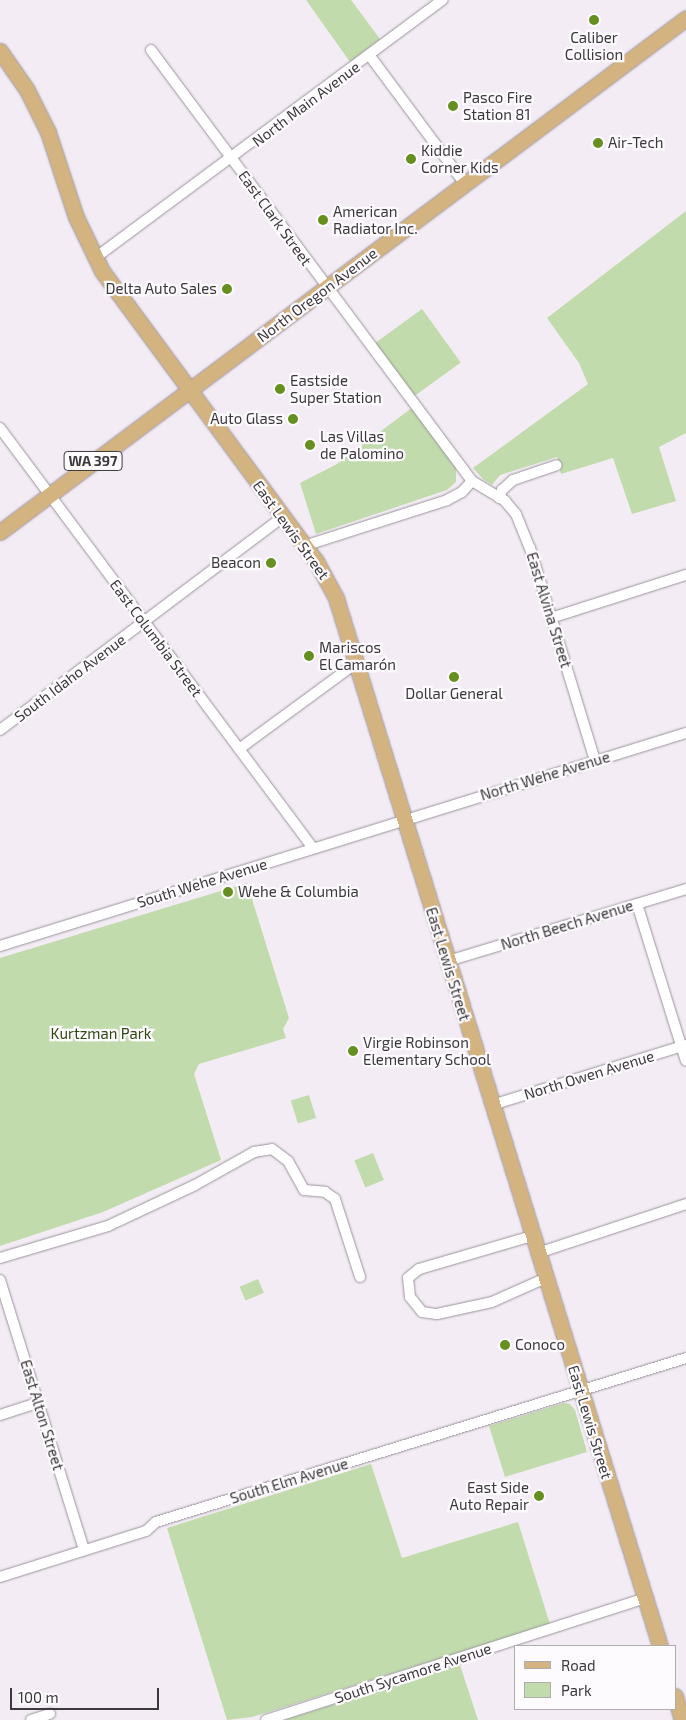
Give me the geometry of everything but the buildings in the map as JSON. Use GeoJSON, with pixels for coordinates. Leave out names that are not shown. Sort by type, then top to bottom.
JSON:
{"type":"FeatureCollection","features":[{"type":"Feature","properties":{"kind":"main road","name":"North Oregon Avenue"},"geometry":{"type":"LineString","coordinates":[[187,391],[686,18]]}},
{"type":"Feature","properties":{"kind":"main road","name":"East Lewis Street"},"geometry":{"type":"LineString","coordinates":[[4,57],[48,132],[76,217],[95,258],[142,329],[283,517],[331,587],[660,1645]]}},
{"type":"Feature","properties":{"kind":"main road","name":"WA 397"},"geometry":{"type":"LineString","coordinates":[[0,532],[187,391]]}},
{"type":"Feature","properties":{"kind":"main road"},"geometry":{"type":"LineString","coordinates":[[676,1699],[682,1720]]}},
{"type":"Feature","properties":{"kind":"street","name":"North Main Avenue"},"geometry":{"type":"LineString","coordinates":[[95,258],[232,160],[443,0]]}},
{"type":"Feature","properties":{"kind":"street","name":"East Clark Street"},"geometry":{"type":"LineString","coordinates":[[151,50],[326,287],[472,480]]}},
{"type":"Feature","properties":{"kind":"street"},"geometry":{"type":"LineString","coordinates":[[370,56],[465,184]]}},
{"type":"Feature","properties":{"kind":"street","name":"East Columbia Street"},"geometry":{"type":"LineString","coordinates":[[0,428],[313,848]]}},
{"type":"Feature","properties":{"kind":"street"},"geometry":{"type":"LineString","coordinates":[[499,498],[502,490],[513,480],[558,465]]}},
{"type":"Feature","properties":{"kind":"street"},"geometry":{"type":"LineString","coordinates":[[304,546],[447,500],[462,492],[472,480]]}},
{"type":"Feature","properties":{"kind":"street","name":"East Alvina Street"},"geometry":{"type":"LineString","coordinates":[[472,480],[511,506],[522,524],[595,760]]}},
{"type":"Feature","properties":{"kind":"street","name":"South Idaho Avenue"},"geometry":{"type":"LineString","coordinates":[[2,725],[144,622],[283,517]]}},
{"type":"Feature","properties":{"kind":"street"},"geometry":{"type":"LineString","coordinates":[[551,618],[686,575]]}},
{"type":"Feature","properties":{"kind":"street"},"geometry":{"type":"LineString","coordinates":[[239,749],[356,663]]}},
{"type":"Feature","properties":{"kind":"street","name":"North Wehe Avenue"},"geometry":{"type":"LineString","coordinates":[[404,819],[686,733]]}},
{"type":"Feature","properties":{"kind":"street","name":"South Wehe Avenue"},"geometry":{"type":"LineString","coordinates":[[0,946],[404,819]]}},
{"type":"Feature","properties":{"kind":"street","name":"North Beech Avenue"},"geometry":{"type":"LineString","coordinates":[[448,961],[686,889]]}},
{"type":"Feature","properties":{"kind":"street"},"geometry":{"type":"LineString","coordinates":[[637,904],[684,1046],[686,1060]]}},
{"type":"Feature","properties":{"kind":"street","name":"North Owen Avenue"},"geometry":{"type":"LineString","coordinates":[[492,1105],[684,1046]]}},
{"type":"Feature","properties":{"kind":"street"},"geometry":{"type":"LineString","coordinates":[[0,1258],[108,1226],[194,1185],[254,1152],[272,1149],[288,1161],[304,1190],[325,1192],[335,1199],[360,1277]]}},
{"type":"Feature","properties":{"kind":"street"},"geometry":{"type":"LineString","coordinates":[[538,1254],[686,1204]]}},
{"type":"Feature","properties":{"kind":"street"},"geometry":{"type":"LineString","coordinates":[[532,1236],[419,1269],[408,1278],[410,1297],[422,1312],[437,1314],[492,1302],[546,1278]]}},
{"type":"Feature","properties":{"kind":"street","name":"East Alton Street"},"geometry":{"type":"LineString","coordinates":[[0,1280],[84,1550]]}},
{"type":"Feature","properties":{"kind":"street","name":"South Elm Avenue"},"geometry":{"type":"LineString","coordinates":[[0,1577],[146,1531],[156,1522],[686,1358]]}},
{"type":"Feature","properties":{"kind":"street"},"geometry":{"type":"LineString","coordinates":[[0,1416],[38,1403]]}},
{"type":"Feature","properties":{"kind":"street","name":"South Sycamore Avenue"},"geometry":{"type":"LineString","coordinates":[[266,1720],[645,1598]]}},
{"type":"Feature","properties":{"kind":"street"},"geometry":{"type":"LineString","coordinates":[[31,1720],[50,1714]]}},
{"type":"Feature","properties":{"kind":"green space"},"geometry":{"type":"Polygon","coordinates":[[[306,0],[351,0],[380,39],[350,62],[306,0]]]}},
{"type":"Feature","properties":{"kind":"green space"},"geometry":{"type":"Polygon","coordinates":[[[686,211],[686,433],[659,447],[676,501],[632,514],[613,458],[561,474],[557,457],[500,475],[492,485],[484,480],[473,468],[588,384],[579,363],[547,318],[686,211]]]}},
{"type":"Feature","properties":{"kind":"green space"},"geometry":{"type":"Polygon","coordinates":[[[422,309],[461,362],[414,396],[375,343],[422,309]]]}},
{"type":"Feature","properties":{"kind":"green space"},"geometry":{"type":"Polygon","coordinates":[[[413,407],[456,466],[456,482],[447,490],[316,534],[300,483],[337,464],[413,407]]]}},
{"type":"Feature","properties":{"kind":"green space","name":"Kurtzman Park"},"geometry":{"type":"Polygon","coordinates":[[[247,883],[289,1018],[283,1029],[286,1038],[199,1064],[194,1074],[221,1160],[103,1212],[0,1246],[0,958],[247,883]]]}},
{"type":"Feature","properties":{"kind":"green space"},"geometry":{"type":"Polygon","coordinates":[[[309,1095],[316,1118],[298,1124],[291,1101],[309,1095]]]}},
{"type":"Feature","properties":{"kind":"green space"},"geometry":{"type":"Polygon","coordinates":[[[373,1153],[384,1180],[365,1187],[354,1160],[373,1153]]]}},
{"type":"Feature","properties":{"kind":"green space"},"geometry":{"type":"Polygon","coordinates":[[[258,1279],[264,1293],[245,1301],[240,1287],[258,1279]]]}},
{"type":"Feature","properties":{"kind":"green space"},"geometry":{"type":"Polygon","coordinates":[[[564,1403],[570,1404],[575,1410],[587,1452],[505,1477],[489,1426],[564,1403]]]}},
{"type":"Feature","properties":{"kind":"green space"},"geometry":{"type":"Polygon","coordinates":[[[371,1464],[402,1558],[518,1522],[550,1624],[252,1717],[227,1720],[167,1528],[371,1464]]]}},
{"type":"Feature","properties":{"kind":"green space"},"geometry":{"type":"Polygon","coordinates":[[[460,1665],[478,1720],[284,1720],[460,1665]]]}},
{"type":"Feature","properties":{"kind":"place","name":"Caliber Collision"},"geometry":{"type":"Point","coordinates":[594,20]}},
{"type":"Feature","properties":{"kind":"place","name":"Pasco Fire Station 81"},"geometry":{"type":"Point","coordinates":[453,106]}},
{"type":"Feature","properties":{"kind":"place","name":"Air-Tech"},"geometry":{"type":"Point","coordinates":[598,143]}},
{"type":"Feature","properties":{"kind":"place","name":"Kiddie Corner Kids"},"geometry":{"type":"Point","coordinates":[411,159]}},
{"type":"Feature","properties":{"kind":"place","name":"American Radiator Inc."},"geometry":{"type":"Point","coordinates":[323,220]}},
{"type":"Feature","properties":{"kind":"place","name":"Delta Auto Sales"},"geometry":{"type":"Point","coordinates":[227,289]}},
{"type":"Feature","properties":{"kind":"place","name":"Eastside Super Station"},"geometry":{"type":"Point","coordinates":[280,389]}},
{"type":"Feature","properties":{"kind":"place","name":"Auto Glass"},"geometry":{"type":"Point","coordinates":[293,419]}},
{"type":"Feature","properties":{"kind":"place","name":"Las Villas de Palomino"},"geometry":{"type":"Point","coordinates":[310,445]}},
{"type":"Feature","properties":{"kind":"place","name":"Beacon"},"geometry":{"type":"Point","coordinates":[271,563]}},
{"type":"Feature","properties":{"kind":"place","name":"Mariscos El Camarón"},"geometry":{"type":"Point","coordinates":[309,656]}},
{"type":"Feature","properties":{"kind":"place","name":"Dollar General"},"geometry":{"type":"Point","coordinates":[454,677]}},
{"type":"Feature","properties":{"kind":"place","name":"Wehe & Columbia"},"geometry":{"type":"Point","coordinates":[228,892]}},
{"type":"Feature","properties":{"kind":"place","name":"Virgie Robinson Elementary School"},"geometry":{"type":"Point","coordinates":[353,1051]}},
{"type":"Feature","properties":{"kind":"place","name":"Conoco"},"geometry":{"type":"Point","coordinates":[505,1345]}},
{"type":"Feature","properties":{"kind":"place","name":"East Side Auto Repair"},"geometry":{"type":"Point","coordinates":[539,1496]}}]}
